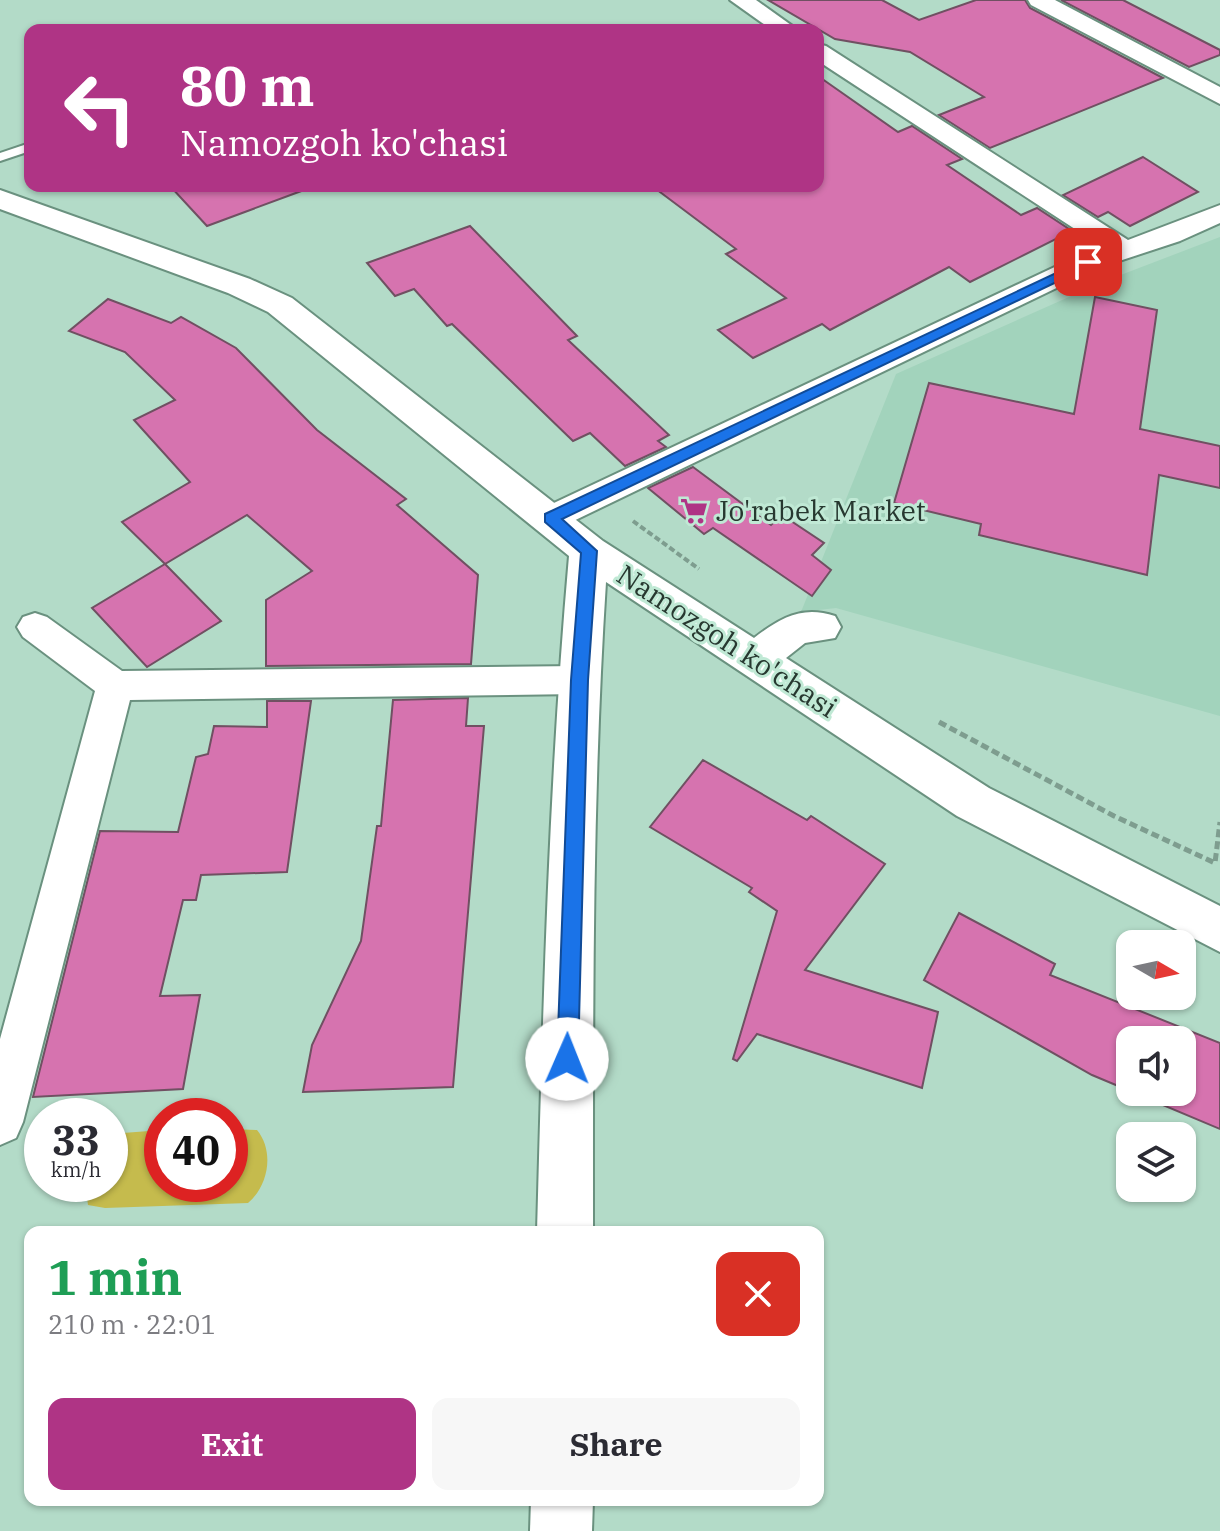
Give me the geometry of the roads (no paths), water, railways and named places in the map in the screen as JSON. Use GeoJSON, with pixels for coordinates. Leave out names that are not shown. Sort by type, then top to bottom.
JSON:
{"type":"FeatureCollection","features":[{"type":"Feature","properties":{"kind":"street"},"geometry":{"type":"LineString","coordinates":[[741,0],[778,24]]}},
{"type":"Feature","properties":{"kind":"street"},"geometry":{"type":"LineString","coordinates":[[1039,0],[1220,97]]}},
{"type":"Feature","properties":{"kind":"street"},"geometry":{"type":"LineString","coordinates":[[824,55],[1124,249]]}},
{"type":"Feature","properties":{"kind":"street","name":"Namozgoh ko'chasi"},"geometry":{"type":"LineString","coordinates":[[0,199],[239,286],[280,305],[589,551],[973,802],[1220,930]]}},
{"type":"Feature","properties":{"kind":"street"},"geometry":{"type":"LineString","coordinates":[[551,518],[1088,262],[1171,235],[1220,213]]}},
{"type":"Feature","properties":{"kind":"street"},"geometry":{"type":"LineString","coordinates":[[565,1226],[568,972],[579,680],[589,551]]}},
{"type":"Feature","properties":{"kind":"street"},"geometry":{"type":"LineString","coordinates":[[35,627],[115,686],[579,680]]}},
{"type":"Feature","properties":{"kind":"street"},"geometry":{"type":"LineString","coordinates":[[755,659],[796,628],[821,627]]}},
{"type":"Feature","properties":{"kind":"street"},"geometry":{"type":"LineString","coordinates":[[0,1122],[115,686]]}},
{"type":"Feature","properties":{"kind":"street"},"geometry":{"type":"LineString","coordinates":[[561,1531],[562,1506]]}},
{"type":"Feature","properties":{"kind":"lane"},"geometry":{"type":"LineString","coordinates":[[0,157],[24,149]]}},
{"type":"Feature","properties":{"kind":"place","name":"Jo'rabek Market"},"geometry":{"type":"Point","coordinates":[694,511]}}]}
